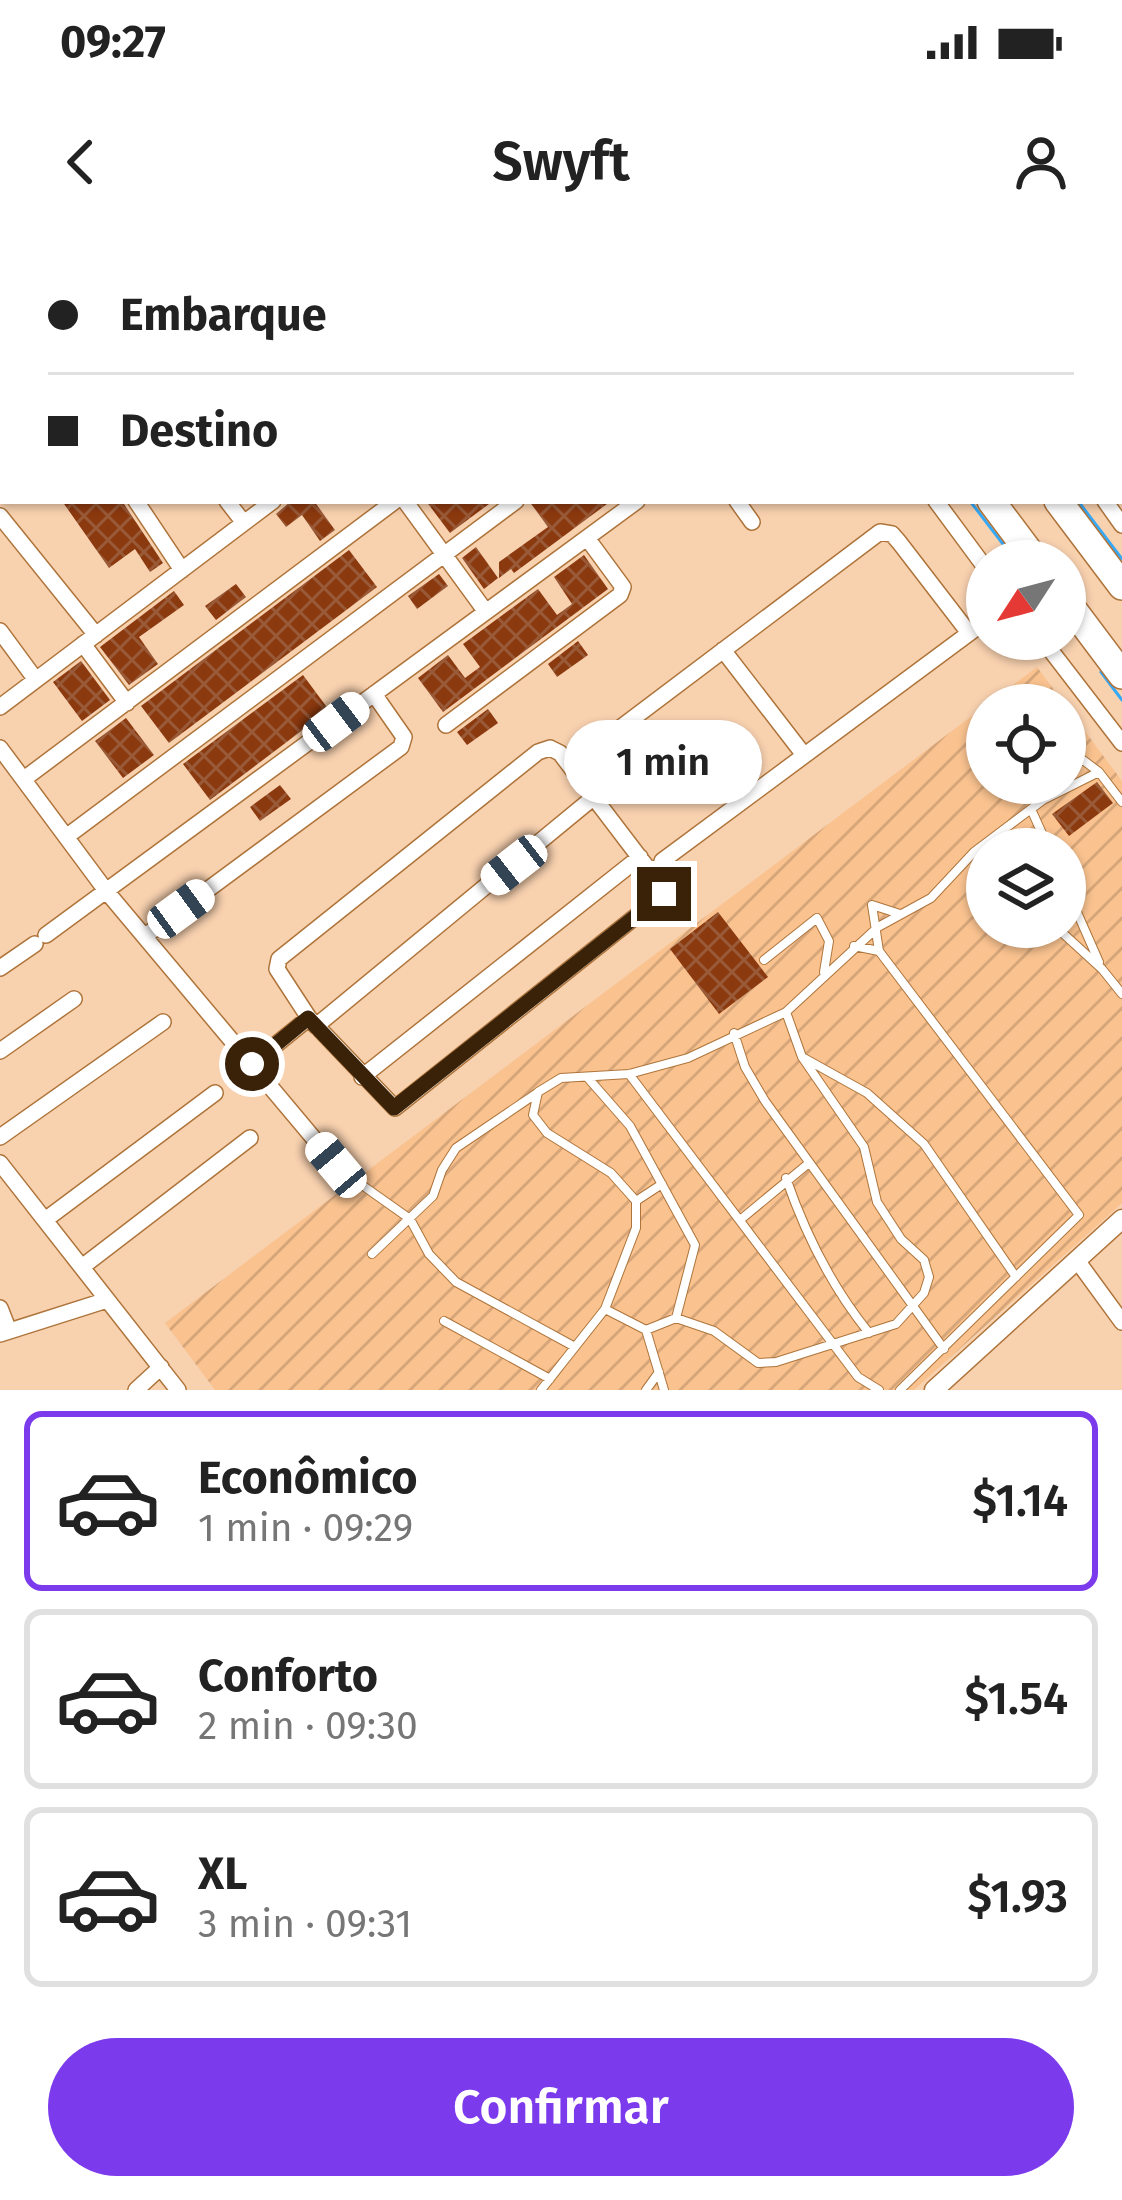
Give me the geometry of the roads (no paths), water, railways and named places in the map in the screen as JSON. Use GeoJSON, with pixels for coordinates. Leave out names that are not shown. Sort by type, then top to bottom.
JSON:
{"type":"FeatureCollection","features":[{"type":"Feature","properties":{"kind":"highway"},"geometry":{"type":"LineString","coordinates":[[993,504],[1020,540]]}},
{"type":"Feature","properties":{"kind":"highway"},"geometry":{"type":"LineString","coordinates":[[1060,504],[1122,586]]}},
{"type":"Feature","properties":{"kind":"highway"},"geometry":{"type":"LineString","coordinates":[[1086,627],[1122,674]]}},
{"type":"Feature","properties":{"kind":"street"},"geometry":{"type":"LineString","coordinates":[[138,504],[182,570]]}},
{"type":"Feature","properties":{"kind":"street"},"geometry":{"type":"LineString","coordinates":[[229,504],[244,524]]}},
{"type":"Feature","properties":{"kind":"street"},"geometry":{"type":"LineString","coordinates":[[0,707],[269,504]]}},
{"type":"Feature","properties":{"kind":"street"},"geometry":{"type":"LineString","coordinates":[[24,779],[391,504]]}},
{"type":"Feature","properties":{"kind":"street"},"geometry":{"type":"LineString","coordinates":[[408,504],[485,611]]}},
{"type":"Feature","properties":{"kind":"street"},"geometry":{"type":"LineString","coordinates":[[66,837],[512,504]]}},
{"type":"Feature","properties":{"kind":"street"},"geometry":{"type":"LineString","coordinates":[[0,968],[633,504]]}},
{"type":"Feature","properties":{"kind":"street"},"geometry":{"type":"LineString","coordinates":[[739,504],[752,522]]}},
{"type":"Feature","properties":{"kind":"street"},"geometry":{"type":"LineString","coordinates":[[938,504],[966,542]]}},
{"type":"Feature","properties":{"kind":"street"},"geometry":{"type":"LineString","coordinates":[[0,516],[89,640],[127,703]]}},
{"type":"Feature","properties":{"kind":"street"},"geometry":{"type":"LineString","coordinates":[[599,744],[880,532],[892,534],[966,629]]}},
{"type":"Feature","properties":{"kind":"street"},"geometry":{"type":"LineString","coordinates":[[446,725],[620,595],[623,587],[616,575],[586,538]]}},
{"type":"Feature","properties":{"kind":"street"},"geometry":{"type":"LineString","coordinates":[[0,631],[36,680]]}},
{"type":"Feature","properties":{"kind":"street"},"geometry":{"type":"LineString","coordinates":[[662,861],[966,635]]}},
{"type":"Feature","properties":{"kind":"street"},"geometry":{"type":"LineString","coordinates":[[723,650],[804,755]]}},
{"type":"Feature","properties":{"kind":"street"},"geometry":{"type":"LineString","coordinates":[[1058,660],[1122,743]]}},
{"type":"Feature","properties":{"kind":"street"},"geometry":{"type":"LineString","coordinates":[[145,936],[401,747],[404,737],[374,694]]}},
{"type":"Feature","properties":{"kind":"street"},"geometry":{"type":"LineString","coordinates":[[0,748],[107,892],[336,1165]]}},
{"type":"Feature","properties":{"kind":"street"},"geometry":{"type":"LineString","coordinates":[[550,748],[560,753],[640,857],[664,894],[394,1108],[312,1022],[277,969],[280,959],[538,752],[550,748]]}},
{"type":"Feature","properties":{"kind":"street"},"geometry":{"type":"LineString","coordinates":[[252,1064],[312,1022],[594,797]]}},
{"type":"Feature","properties":{"kind":"street"},"geometry":{"type":"LineString","coordinates":[[362,1077],[640,857]]}},
{"type":"Feature","properties":{"kind":"street"},"geometry":{"type":"LineString","coordinates":[[0,1051],[74,999]]}},
{"type":"Feature","properties":{"kind":"street"},"geometry":{"type":"LineString","coordinates":[[0,1137],[163,1022]]}},
{"type":"Feature","properties":{"kind":"street"},"geometry":{"type":"LineString","coordinates":[[45,1220],[215,1093]]}},
{"type":"Feature","properties":{"kind":"street"},"geometry":{"type":"LineString","coordinates":[[82,1267],[250,1138]]}},
{"type":"Feature","properties":{"kind":"street"},"geometry":{"type":"LineString","coordinates":[[0,1163],[178,1390]]}},
{"type":"Feature","properties":{"kind":"street"},"geometry":{"type":"LineString","coordinates":[[934,1390],[1122,1219]]}},
{"type":"Feature","properties":{"kind":"street"},"geometry":{"type":"LineString","coordinates":[[1076,1259],[1122,1322]]}},
{"type":"Feature","properties":{"kind":"street"},"geometry":{"type":"LineString","coordinates":[[0,1309],[5,1333],[107,1300]]}},
{"type":"Feature","properties":{"kind":"street"},"geometry":{"type":"LineString","coordinates":[[136,1390],[161,1367]]}},
{"type":"Feature","properties":{"kind":"lane"},"geometry":{"type":"LineString","coordinates":[[1086,762],[1122,802]]}},
{"type":"Feature","properties":{"kind":"lane"},"geometry":{"type":"LineString","coordinates":[[1086,778],[1099,772]]}},
{"type":"Feature","properties":{"kind":"lane"},"geometry":{"type":"LineString","coordinates":[[1006,828],[1038,804]]}},
{"type":"Feature","properties":{"kind":"lane"},"geometry":{"type":"LineString","coordinates":[[1031,809],[1040,828]]}},
{"type":"Feature","properties":{"kind":"lane"},"geometry":{"type":"LineString","coordinates":[[372,1254],[433,1196],[456,1148],[538,1092],[561,1078],[629,1074],[688,1058],[786,1012],[854,946],[878,927],[932,898],[966,861]]}},
{"type":"Feature","properties":{"kind":"lane"},"geometry":{"type":"LineString","coordinates":[[900,1390],[1079,1215],[879,951],[872,905],[902,914]]}},
{"type":"Feature","properties":{"kind":"lane"},"geometry":{"type":"LineString","coordinates":[[764,960],[817,918],[829,941],[824,975]]}},
{"type":"Feature","properties":{"kind":"lane"},"geometry":{"type":"LineString","coordinates":[[1086,933],[1102,969]]}},
{"type":"Feature","properties":{"kind":"lane"},"geometry":{"type":"LineString","coordinates":[[854,946],[879,951]]}},
{"type":"Feature","properties":{"kind":"lane"},"geometry":{"type":"LineString","coordinates":[[1079,948],[1122,994]]}},
{"type":"Feature","properties":{"kind":"lane"},"geometry":{"type":"LineString","coordinates":[[646,1330],[676,1318],[714,1331],[758,1363],[835,1346],[896,1324],[924,1294],[929,1277],[924,1260],[901,1239],[877,1202],[864,1148],[802,1058],[786,1012]]}},
{"type":"Feature","properties":{"kind":"lane"},"geometry":{"type":"LineString","coordinates":[[734,1033],[745,1067],[808,1163],[944,1349]]}},
{"type":"Feature","properties":{"kind":"lane"},"geometry":{"type":"LineString","coordinates":[[802,1058],[867,1094],[924,1144],[1016,1277]]}},
{"type":"Feature","properties":{"kind":"lane"},"geometry":{"type":"LineString","coordinates":[[629,1074],[858,1377],[879,1390]]}},
{"type":"Feature","properties":{"kind":"lane"},"geometry":{"type":"LineString","coordinates":[[588,1078],[630,1126],[695,1245],[676,1318]]}},
{"type":"Feature","properties":{"kind":"lane"},"geometry":{"type":"LineString","coordinates":[[538,1092],[533,1115],[547,1132],[610,1174],[636,1201],[636,1228],[605,1309],[541,1390]]}},
{"type":"Feature","properties":{"kind":"lane"},"geometry":{"type":"LineString","coordinates":[[740,1220],[808,1163]]}},
{"type":"Feature","properties":{"kind":"lane"},"geometry":{"type":"LineString","coordinates":[[786,1178],[820,1261],[869,1334]]}},
{"type":"Feature","properties":{"kind":"lane"},"geometry":{"type":"LineString","coordinates":[[636,1201],[662,1184]]}},
{"type":"Feature","properties":{"kind":"lane"},"geometry":{"type":"LineString","coordinates":[[362,1185],[410,1220],[429,1254],[456,1282],[575,1347]]}},
{"type":"Feature","properties":{"kind":"lane"},"geometry":{"type":"LineString","coordinates":[[605,1309],[646,1330],[664,1390]]}},
{"type":"Feature","properties":{"kind":"lane"},"geometry":{"type":"LineString","coordinates":[[444,1321],[550,1379]]}},
{"type":"Feature","properties":{"kind":"lane"},"geometry":{"type":"LineString","coordinates":[[646,1390],[661,1371]]}},
{"type":"Feature","properties":{"kind":"lane"},"geometry":{"type":"LineString","coordinates":[[531,1390],[550,1379]]}},
{"type":"Feature","properties":{"kind":"waterway"},"geometry":{"type":"LineString","coordinates":[[972,504],[1000,540]]}},
{"type":"Feature","properties":{"kind":"waterway"},"geometry":{"type":"LineString","coordinates":[[1080,504],[1122,559]]}},
{"type":"Feature","properties":{"kind":"waterway"},"geometry":{"type":"LineString","coordinates":[[1101,672],[1122,700]]}}]}
